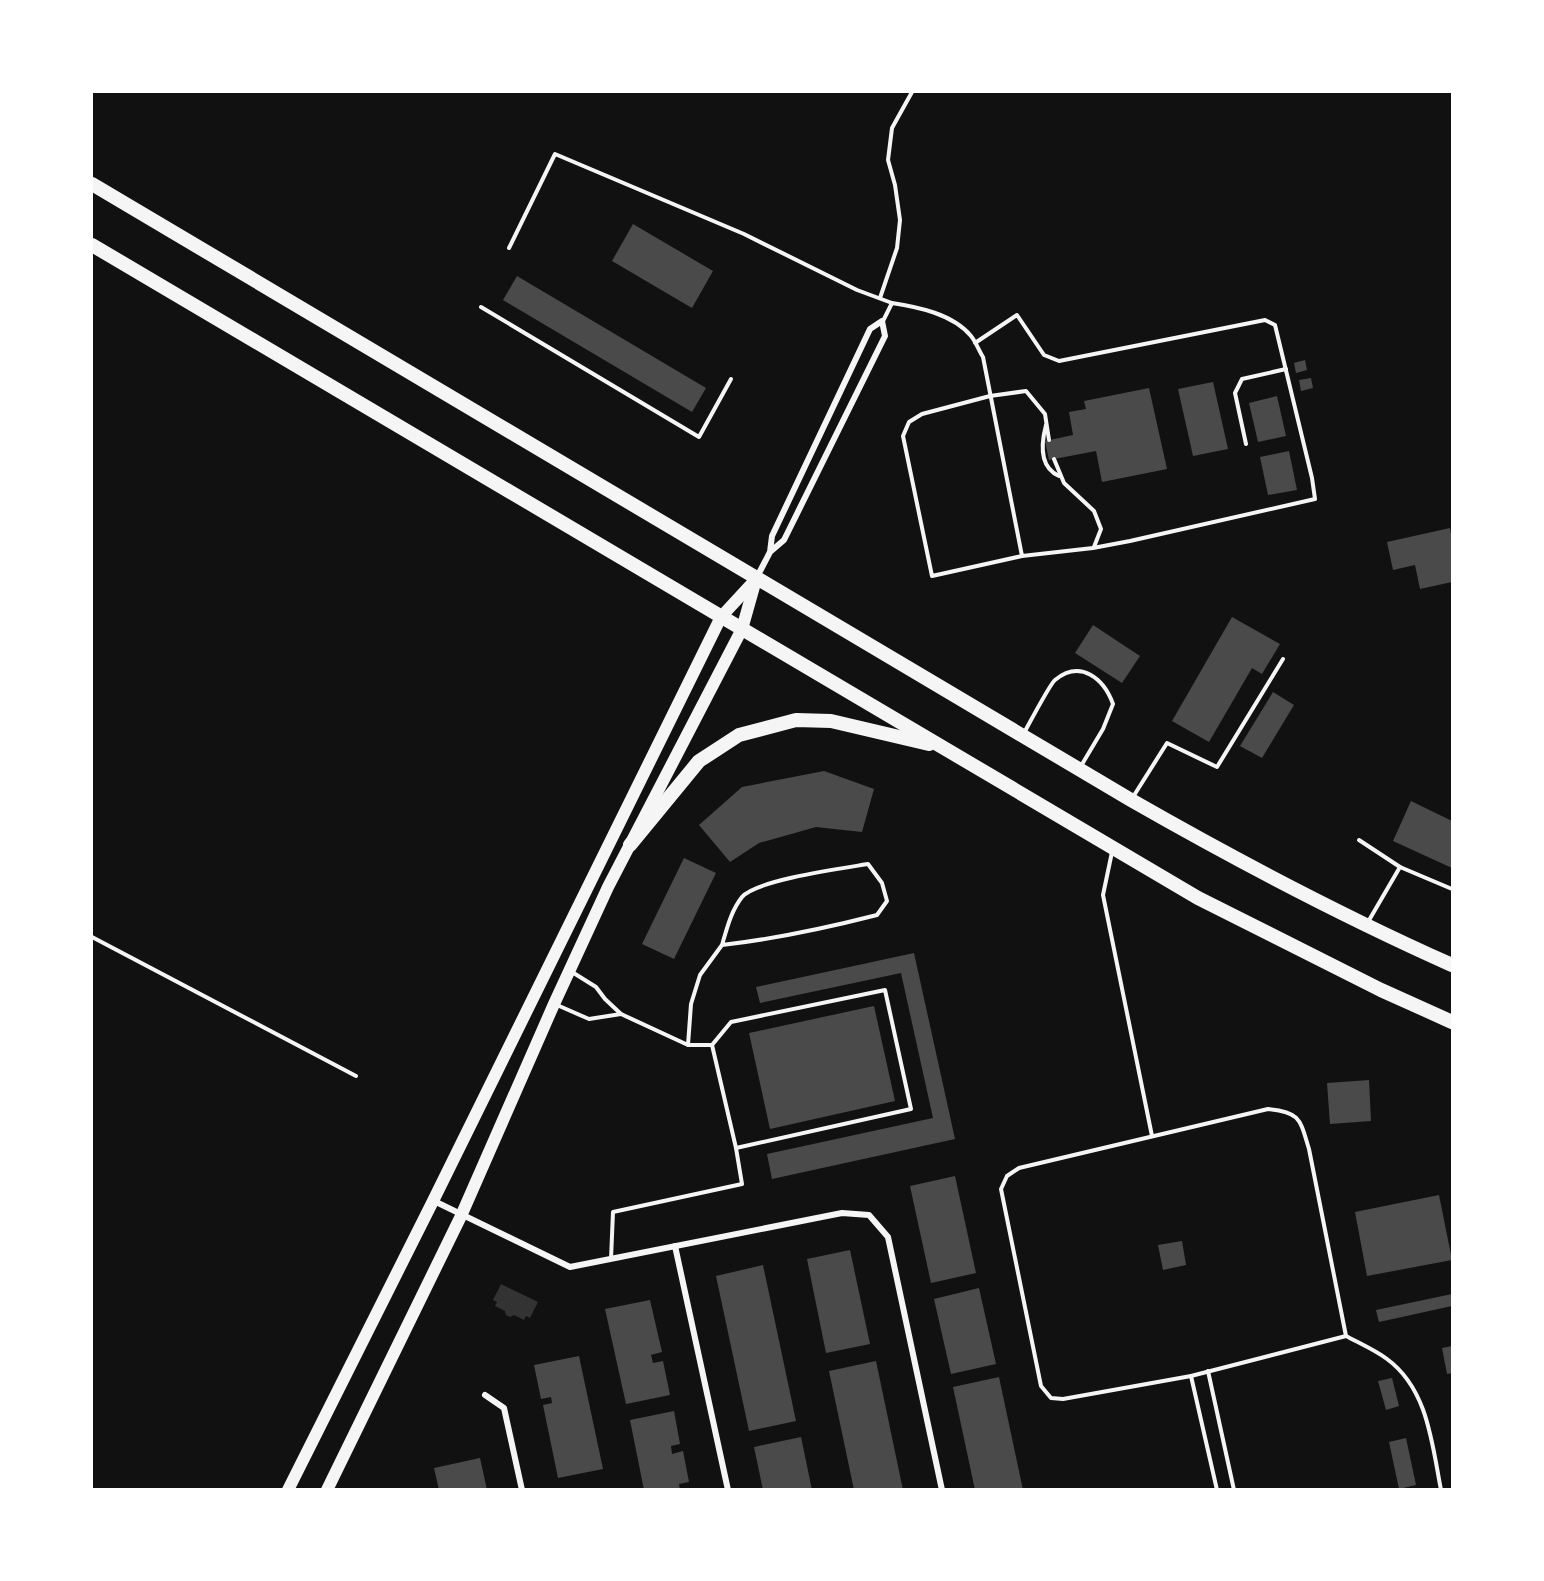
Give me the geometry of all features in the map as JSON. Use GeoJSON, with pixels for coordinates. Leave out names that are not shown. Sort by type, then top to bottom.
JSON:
{"type":"FeatureCollection","features":[{"type":"Feature","properties":{"kind":"highway"},"geometry":{"type":"LineString","coordinates":[[92,184],[1131,800],[1217,849],[1367,926],[1452,965]]}},
{"type":"Feature","properties":{"kind":"highway"},"geometry":{"type":"LineString","coordinates":[[92,245],[1198,898],[1381,990],[1452,1022]]}},
{"type":"Feature","properties":{"kind":"highway"},"geometry":{"type":"LineString","coordinates":[[630,845],[699,761],[739,735],[796,720],[831,721],[946,748]]}},
{"type":"Feature","properties":{"kind":"main road"},"geometry":{"type":"LineString","coordinates":[[288,1490],[721,617],[757,578]]}},
{"type":"Feature","properties":{"kind":"main road"},"geometry":{"type":"LineString","coordinates":[[327,1490],[461,1216],[569,970],[630,845],[742,629],[757,578]]}},
{"type":"Feature","properties":{"kind":"street"},"geometry":{"type":"LineString","coordinates":[[757,578],[770,552],[784,540],[885,336],[882,321],[870,329],[771,536],[770,552]]}},
{"type":"Feature","properties":{"kind":"street"},"geometry":{"type":"LineString","coordinates":[[433,1201],[570,1267],[842,1213],[869,1215],[888,1237],[942,1490]]}},
{"type":"Feature","properties":{"kind":"street"},"geometry":{"type":"LineString","coordinates":[[675,1246],[728,1490]]}},
{"type":"Feature","properties":{"kind":"street"},"geometry":{"type":"LineString","coordinates":[[485,1395],[504,1408],[522,1490]]}},
{"type":"Feature","properties":{"kind":"lane"},"geometry":{"type":"LineString","coordinates":[[880,298],[897,248],[900,220],[895,185],[888,160],[892,128],[912,92]]}},
{"type":"Feature","properties":{"kind":"lane"},"geometry":{"type":"LineString","coordinates":[[509,248],[555,154],[744,234],[857,290],[892,303],[923,308],[951,321],[971,336],[983,357],[1022,556]]}},
{"type":"Feature","properties":{"kind":"lane"},"geometry":{"type":"LineString","coordinates":[[882,321],[892,303]]}},
{"type":"Feature","properties":{"kind":"lane"},"geometry":{"type":"LineString","coordinates":[[481,307],[699,437],[731,379]]}},
{"type":"Feature","properties":{"kind":"lane"},"geometry":{"type":"LineString","coordinates":[[975,344],[1017,315],[1044,355],[1059,361],[1265,320],[1275,325],[1315,499],[1093,548],[1022,556],[932,576],[903,436],[909,422],[922,414],[990,396],[1026,391],[1045,414],[1049,440]]}},
{"type":"Feature","properties":{"kind":"lane"},"geometry":{"type":"LineString","coordinates":[[1246,444],[1235,393],[1238,385],[1242,379],[1286,369]]}},
{"type":"Feature","properties":{"kind":"lane"},"geometry":{"type":"LineString","coordinates":[[1047,425],[1041,442],[1046,467],[1060,476]]}},
{"type":"Feature","properties":{"kind":"lane"},"geometry":{"type":"LineString","coordinates":[[1054,459],[1064,483],[1094,511],[1101,529],[1093,548]]}},
{"type":"Feature","properties":{"kind":"lane"},"geometry":{"type":"LineString","coordinates":[[1131,800],[1167,743],[1217,767],[1283,659]]}},
{"type":"Feature","properties":{"kind":"lane"},"geometry":{"type":"LineString","coordinates":[[1022,735],[1054,680],[1072,672],[1094,675],[1108,689],[1113,704],[1103,729],[1079,769]]}},
{"type":"Feature","properties":{"kind":"lane"},"geometry":{"type":"LineString","coordinates":[[1359,840],[1400,867],[1452,890]]}},
{"type":"Feature","properties":{"kind":"lane"},"geometry":{"type":"LineString","coordinates":[[1113,848],[1103,895],[1152,1136]]}},
{"type":"Feature","properties":{"kind":"lane"},"geometry":{"type":"LineString","coordinates":[[688,1045],[691,1004],[700,975],[722,945],[731,915],[744,895],[762,887],[813,873],[868,864],[882,884],[887,901],[877,915],[831,927],[722,945]]}},
{"type":"Feature","properties":{"kind":"lane"},"geometry":{"type":"LineString","coordinates":[[1367,926],[1386,887],[1400,867]]}},
{"type":"Feature","properties":{"kind":"lane"},"geometry":{"type":"LineString","coordinates":[[92,937],[356,1076]]}},
{"type":"Feature","properties":{"kind":"lane"},"geometry":{"type":"LineString","coordinates":[[569,970],[596,987],[621,1014],[688,1045],[712,1046]]}},
{"type":"Feature","properties":{"kind":"lane"},"geometry":{"type":"LineString","coordinates":[[712,1046],[731,1022],[885,990],[911,1109],[736,1148]]}},
{"type":"Feature","properties":{"kind":"lane"},"geometry":{"type":"LineString","coordinates":[[554,1004],[589,1019],[621,1014]]}},
{"type":"Feature","properties":{"kind":"lane"},"geometry":{"type":"LineString","coordinates":[[611,1258],[613,1212],[742,1184],[712,1046]]}},
{"type":"Feature","properties":{"kind":"lane"},"geometry":{"type":"LineString","coordinates":[[1346,1336],[1309,1149],[1301,1122],[1287,1111],[1268,1109],[1019,1168],[1007,1176],[1001,1189],[1041,1386],[1051,1398],[1063,1400],[1191,1376],[1346,1336],[1387,1359],[1401,1372],[1418,1396],[1427,1419],[1441,1490]]}},
{"type":"Feature","properties":{"kind":"lane"},"geometry":{"type":"LineString","coordinates":[[1208,1371],[1234,1490]]}},
{"type":"Feature","properties":{"kind":"lane"},"geometry":{"type":"LineString","coordinates":[[1191,1376],[1217,1490]]}},
{"type":"Feature","properties":{"kind":"shaded area"},"geometry":{"type":"Polygon","coordinates":[[[501,1284],[538,1302],[530,1318],[526,1316],[524,1320],[514,1315],[510,1317],[505,1311],[495,1306],[497,1302],[493,1300],[501,1284]]]}},
{"type":"Feature","properties":{"kind":"building"},"geometry":{"type":"Polygon","coordinates":[[[633,224],[713,271],[692,308],[612,261],[633,224]]]}},
{"type":"Feature","properties":{"kind":"building"},"geometry":{"type":"Polygon","coordinates":[[[517,276],[706,388],[692,412],[503,300],[517,276]]]}},
{"type":"Feature","properties":{"kind":"building"},"geometry":{"type":"Polygon","coordinates":[[[1305,360],[1307,370],[1296,373],[1294,363],[1305,360]]]}},
{"type":"Feature","properties":{"kind":"building"},"geometry":{"type":"Polygon","coordinates":[[[1311,378],[1313,388],[1301,391],[1299,380],[1311,378]]]}},
{"type":"Feature","properties":{"kind":"building"},"geometry":{"type":"Polygon","coordinates":[[[1213,382],[1228,449],[1193,456],[1178,389],[1213,382]]]}},
{"type":"Feature","properties":{"kind":"building"},"geometry":{"type":"Polygon","coordinates":[[[1149,388],[1167,469],[1102,482],[1096,451],[1049,460],[1045,441],[1073,435],[1069,412],[1086,409],[1084,401],[1149,388]]]}},
{"type":"Feature","properties":{"kind":"building"},"geometry":{"type":"Polygon","coordinates":[[[1277,396],[1286,436],[1258,442],[1249,403],[1277,396]]]}},
{"type":"Feature","properties":{"kind":"building"},"geometry":{"type":"Polygon","coordinates":[[[1289,451],[1297,490],[1268,495],[1260,457],[1289,451]]]}},
{"type":"Feature","properties":{"kind":"building"},"geometry":{"type":"Polygon","coordinates":[[[1450,528],[1452,582],[1420,589],[1415,565],[1393,570],[1387,542],[1450,528]]]}},
{"type":"Feature","properties":{"kind":"building"},"geometry":{"type":"Polygon","coordinates":[[[1232,617],[1280,644],[1262,674],[1252,668],[1209,742],[1172,721],[1232,617]]]}},
{"type":"Feature","properties":{"kind":"building"},"geometry":{"type":"Polygon","coordinates":[[[1093,625],[1140,656],[1122,683],[1075,653],[1093,625]]]}},
{"type":"Feature","properties":{"kind":"building"},"geometry":{"type":"Polygon","coordinates":[[[1273,692],[1294,705],[1262,758],[1240,746],[1273,692]]]}},
{"type":"Feature","properties":{"kind":"building"},"geometry":{"type":"Polygon","coordinates":[[[824,771],[874,789],[862,832],[816,827],[759,843],[730,862],[699,825],[742,787],[824,771]]]}},
{"type":"Feature","properties":{"kind":"building"},"geometry":{"type":"Polygon","coordinates":[[[1411,801],[1452,821],[1452,868],[1393,841],[1411,801]]]}},
{"type":"Feature","properties":{"kind":"building"},"geometry":{"type":"Polygon","coordinates":[[[684,858],[716,873],[674,959],[642,944],[684,858]]]}},
{"type":"Feature","properties":{"kind":"building"},"geometry":{"type":"Polygon","coordinates":[[[914,953],[955,1139],[772,1179],[767,1154],[933,1118],[901,973],[760,1003],[756,987],[914,953]]]}},
{"type":"Feature","properties":{"kind":"building"},"geometry":{"type":"Polygon","coordinates":[[[874,1006],[895,1101],[770,1129],[749,1033],[874,1006]]]}},
{"type":"Feature","properties":{"kind":"building"},"geometry":{"type":"Polygon","coordinates":[[[1369,1080],[1371,1121],[1330,1124],[1327,1083],[1369,1080]]]}},
{"type":"Feature","properties":{"kind":"building"},"geometry":{"type":"Polygon","coordinates":[[[955,1176],[976,1273],[931,1283],[910,1186],[955,1176]]]}},
{"type":"Feature","properties":{"kind":"building"},"geometry":{"type":"Polygon","coordinates":[[[1439,1195],[1452,1260],[1367,1276],[1355,1212],[1439,1195]]]}},
{"type":"Feature","properties":{"kind":"building"},"geometry":{"type":"Polygon","coordinates":[[[1182,1241],[1186,1265],[1163,1270],[1158,1245],[1182,1241]]]}},
{"type":"Feature","properties":{"kind":"building"},"geometry":{"type":"Polygon","coordinates":[[[850,1250],[870,1344],[826,1353],[807,1259],[850,1250]]]}},
{"type":"Feature","properties":{"kind":"building"},"geometry":{"type":"Polygon","coordinates":[[[763,1265],[796,1421],[749,1431],[716,1276],[763,1265]]]}},
{"type":"Feature","properties":{"kind":"building"},"geometry":{"type":"Polygon","coordinates":[[[979,1288],[996,1364],[951,1374],[934,1299],[979,1288]]]}},
{"type":"Feature","properties":{"kind":"building"},"geometry":{"type":"Polygon","coordinates":[[[1452,1294],[1452,1306],[1379,1322],[1376,1310],[1452,1294]]]}},
{"type":"Feature","properties":{"kind":"building"},"geometry":{"type":"Polygon","coordinates":[[[650,1300],[662,1352],[651,1355],[653,1363],[663,1361],[670,1395],[626,1404],[605,1309],[650,1300]]]}},
{"type":"Feature","properties":{"kind":"building"},"geometry":{"type":"Polygon","coordinates":[[[1452,1346],[1452,1373],[1447,1374],[1442,1348],[1452,1346]]]}},
{"type":"Feature","properties":{"kind":"building"},"geometry":{"type":"Polygon","coordinates":[[[579,1356],[603,1469],[558,1478],[543,1405],[552,1403],[551,1397],[541,1399],[534,1365],[579,1356]]]}},
{"type":"Feature","properties":{"kind":"building"},"geometry":{"type":"Polygon","coordinates":[[[876,1361],[903,1490],[854,1490],[829,1371],[876,1361]]]}},
{"type":"Feature","properties":{"kind":"building"},"geometry":{"type":"Polygon","coordinates":[[[999,1377],[1023,1490],[975,1490],[953,1387],[999,1377]]]}},
{"type":"Feature","properties":{"kind":"building"},"geometry":{"type":"Polygon","coordinates":[[[1392,1378],[1399,1406],[1386,1410],[1378,1381],[1392,1378]]]}},
{"type":"Feature","properties":{"kind":"building"},"geometry":{"type":"Polygon","coordinates":[[[674,1411],[680,1444],[671,1446],[672,1454],[683,1451],[689,1482],[679,1484],[680,1490],[644,1490],[630,1420],[674,1411]]]}},
{"type":"Feature","properties":{"kind":"building"},"geometry":{"type":"Polygon","coordinates":[[[801,1437],[812,1490],[763,1490],[754,1447],[801,1437]]]}},
{"type":"Feature","properties":{"kind":"building"},"geometry":{"type":"Polygon","coordinates":[[[1406,1438],[1416,1485],[1399,1489],[1389,1442],[1406,1438]]]}},
{"type":"Feature","properties":{"kind":"building"},"geometry":{"type":"Polygon","coordinates":[[[480,1458],[487,1490],[439,1490],[434,1468],[480,1458]]]}}]}
